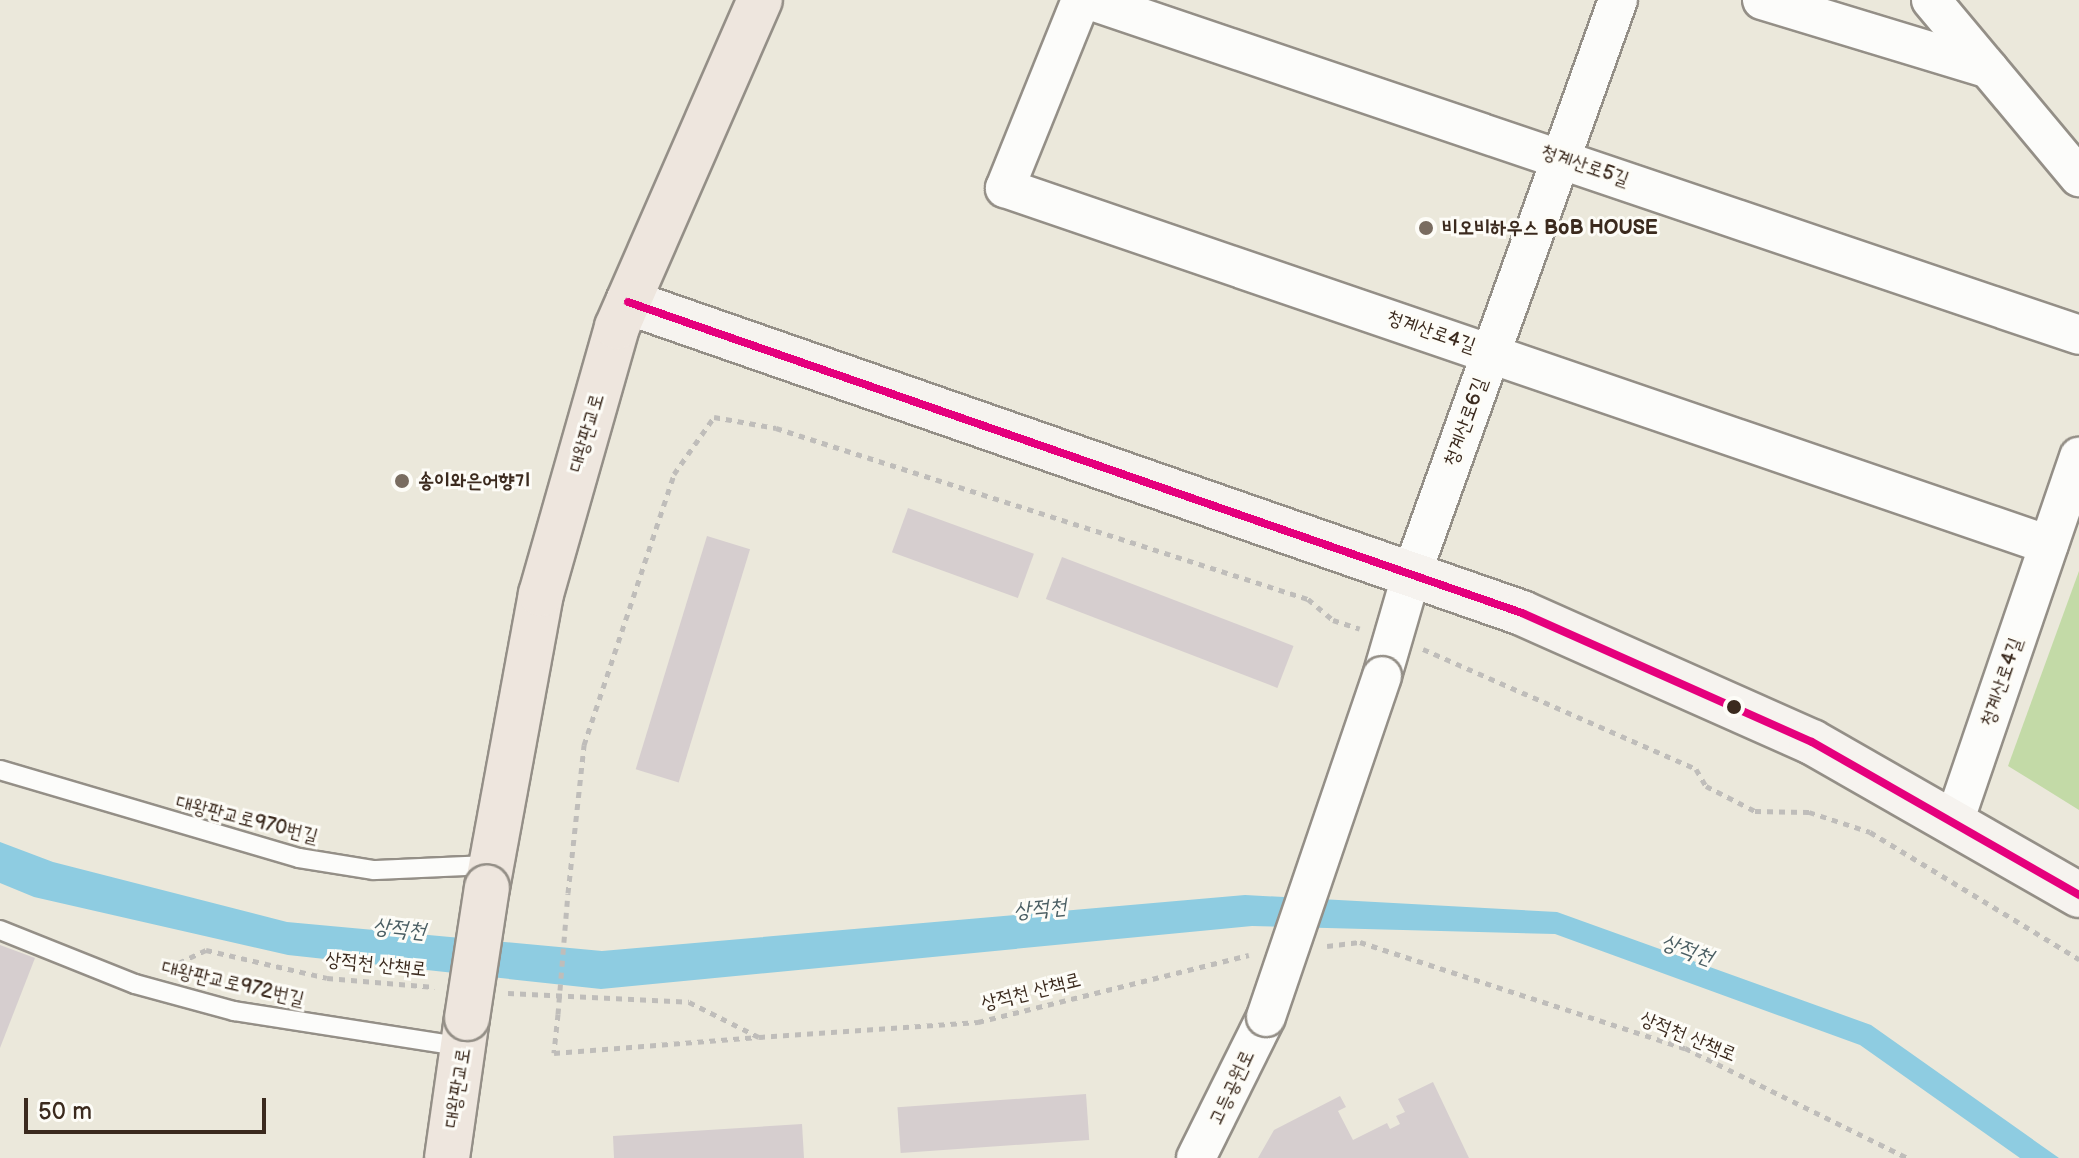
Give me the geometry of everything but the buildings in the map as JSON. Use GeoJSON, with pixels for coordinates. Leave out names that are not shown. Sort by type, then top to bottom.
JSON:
{"type":"FeatureCollection","features":[{"type":"Feature","properties":{"kind":"main road","name":"대왕판교로"},"geometry":{"type":"LineString","coordinates":[[447,1158],[488,876],[541,594],[628,302],[760,0]]}},
{"type":"Feature","properties":{"kind":"main road"},"geometry":{"type":"LineString","coordinates":[[628,302],[1522,613],[1812,742],[1955,819],[2079,895]]}},
{"type":"Feature","properties":{"kind":"street","name":"청계산로4길"},"geometry":{"type":"LineString","coordinates":[[1081,0],[1005,188],[2049,545]]}},
{"type":"Feature","properties":{"kind":"street","name":"청계산로5길"},"geometry":{"type":"LineString","coordinates":[[1089,0],[1561,157],[2079,335]]}},
{"type":"Feature","properties":{"kind":"street","name":"청계산로6길"},"geometry":{"type":"LineString","coordinates":[[1412,573],[1618,0]]}},
{"type":"Feature","properties":{"kind":"street"},"geometry":{"type":"LineString","coordinates":[[1762,0],[1989,69]]}},
{"type":"Feature","properties":{"kind":"street"},"geometry":{"type":"LineString","coordinates":[[1931,0],[2079,177]]}},
{"type":"Feature","properties":{"kind":"street","name":"청계산로4길"},"geometry":{"type":"LineString","coordinates":[[1955,819],[2079,457]]}},
{"type":"Feature","properties":{"kind":"street"},"geometry":{"type":"LineString","coordinates":[[1393,640],[1412,573]]}},
{"type":"Feature","properties":{"kind":"street","name":"고등공원로"},"geometry":{"type":"LineString","coordinates":[[1196,1158],[1266,1017],[1393,640]]}},
{"type":"Feature","properties":{"kind":"lane","name":"대왕판교로970번길"},"geometry":{"type":"LineString","coordinates":[[0,770],[299,858],[374,870],[488,876]]}},
{"type":"Feature","properties":{"kind":"lane","name":"대왕판교로972번길"},"geometry":{"type":"LineString","coordinates":[[0,930],[135,984],[234,1011],[470,1011]]}},
{"type":"Feature","properties":{"kind":"path"},"geometry":{"type":"LineString","coordinates":[[759,1037],[554,1053],[584,745],[674,474],[714,417],[776,428],[1308,599],[1333,620],[1433,652],[1696,769],[1706,786],[1755,811],[1809,812],[1870,832],[2079,959]]}},
{"type":"Feature","properties":{"kind":"path","name":"상적천 산책로"},"geometry":{"type":"LineString","coordinates":[[1318,947],[1360,942],[1685,1048],[1908,1158]]}},
{"type":"Feature","properties":{"kind":"path","name":"상적천 산책로"},"geometry":{"type":"LineString","coordinates":[[135,984],[206,950],[470,1011],[689,1002],[759,1037],[978,1022],[1261,954]]}},
{"type":"Feature","properties":{"kind":"green space"},"geometry":{"type":"Polygon","coordinates":[[[2079,571],[2079,810],[2008,766],[2079,571]]]}},
{"type":"Feature","properties":{"kind":"water"},"geometry":{"type":"Polygon","coordinates":[[[0,842],[53,862],[287,922],[602,951],[1245,895],[1557,912],[1871,1025],[2059,1158],[2020,1158],[1860,1045],[1555,934],[1252,926],[601,989],[288,955],[34,897],[0,883],[0,842]]]}},
{"type":"Feature","properties":{"kind":"transit line"},"geometry":{"type":"LineString","coordinates":[[628,302],[1522,613],[1812,742],[2079,895]]}},
{"type":"Feature","properties":{"kind":"place","name":"비오비하우스 BoB HOUSE"},"geometry":{"type":"Point","coordinates":[1426,228]}},
{"type":"Feature","properties":{"kind":"place","name":"송이와은어향기"},"geometry":{"type":"Point","coordinates":[402,481]}},
{"type":"Feature","properties":{"kind":"water label","name":"상적천"},"geometry":{"type":"Point","coordinates":[1040,909]}},
{"type":"Feature","properties":{"kind":"water label","name":"상적천"},"geometry":{"type":"Point","coordinates":[399,929]}},
{"type":"Feature","properties":{"kind":"water label","name":"상적천"},"geometry":{"type":"Point","coordinates":[1687,950]}}]}
